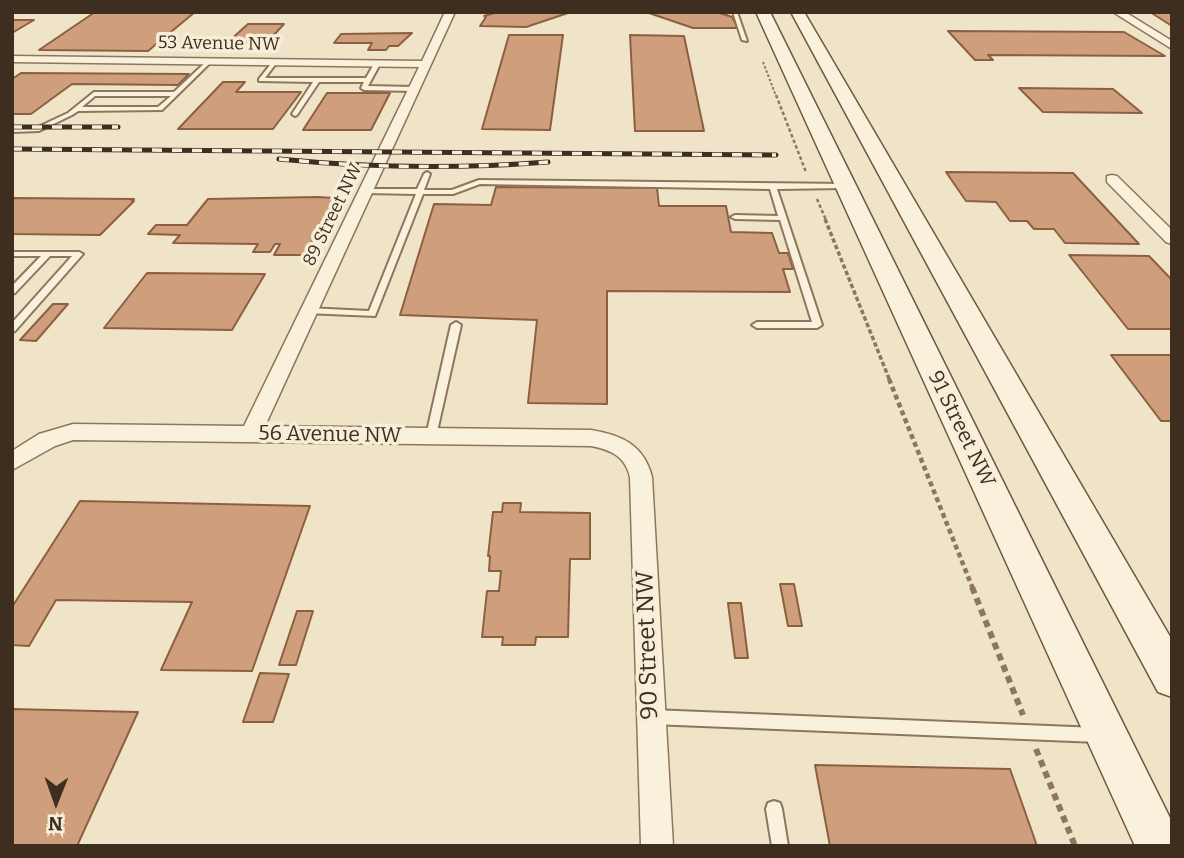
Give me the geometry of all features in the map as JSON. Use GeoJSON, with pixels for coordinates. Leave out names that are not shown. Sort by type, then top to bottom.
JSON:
{"type":"FeatureCollection","features":[{"type":"Feature","properties":{"kind":"main road","name":"91 Street NW"},"geometry":{"type":"LineString","coordinates":[[763,12],[1159,846]]}},
{"type":"Feature","properties":{"kind":"main road"},"geometry":{"type":"LineString","coordinates":[[796,17],[1172,678]]}},
{"type":"Feature","properties":{"kind":"main road"},"geometry":{"type":"LineString","coordinates":[[1111,742],[1172,827]]}},
{"type":"Feature","properties":{"kind":"street","name":"89 Street NW"},"geometry":{"type":"LineString","coordinates":[[251,434],[450,12]]}},
{"type":"Feature","properties":{"kind":"street"},"geometry":{"type":"LineString","coordinates":[[1118,12],[1172,47]]}},
{"type":"Feature","properties":{"kind":"street","name":"53 Avenue NW"},"geometry":{"type":"LineString","coordinates":[[13,60],[425,64]]}},
{"type":"Feature","properties":{"kind":"street"},"geometry":{"type":"LineString","coordinates":[[1112,178],[1172,239]]}},
{"type":"Feature","properties":{"kind":"street","name":"56 Avenue NW"},"geometry":{"type":"LineString","coordinates":[[12,462],[35,446],[73,432],[591,438],[618,444],[626,449]]}},
{"type":"Feature","properties":{"kind":"street","name":"90 Street NW"},"geometry":{"type":"LineString","coordinates":[[626,449],[635,458],[641,477],[657,846]]}},
{"type":"Feature","properties":{"kind":"lane"},"geometry":{"type":"LineString","coordinates":[[735,12],[746,40]]}},
{"type":"Feature","properties":{"kind":"lane"},"geometry":{"type":"LineString","coordinates":[[76,109],[160,109],[208,62]]}},
{"type":"Feature","properties":{"kind":"lane"},"geometry":{"type":"LineString","coordinates":[[274,62],[261,80],[368,80]]}},
{"type":"Feature","properties":{"kind":"lane"},"geometry":{"type":"LineString","coordinates":[[377,64],[364,88],[414,89]]}},
{"type":"Feature","properties":{"kind":"lane"},"geometry":{"type":"LineString","coordinates":[[295,114],[317,80]]}},
{"type":"Feature","properties":{"kind":"lane"},"geometry":{"type":"LineString","coordinates":[[12,130],[37,130],[76,109],[94,94],[176,94]]}},
{"type":"Feature","properties":{"kind":"lane"},"geometry":{"type":"LineString","coordinates":[[308,311],[372,314],[427,174]]}},
{"type":"Feature","properties":{"kind":"lane"},"geometry":{"type":"LineString","coordinates":[[365,191],[453,192],[479,182],[845,186]]}},
{"type":"Feature","properties":{"kind":"lane"},"geometry":{"type":"LineString","coordinates":[[757,325],[817,325],[773,187]]}},
{"type":"Feature","properties":{"kind":"lane"},"geometry":{"type":"LineString","coordinates":[[735,217],[783,218]]}},
{"type":"Feature","properties":{"kind":"lane"},"geometry":{"type":"LineString","coordinates":[[12,254],[79,254],[12,329]]}},
{"type":"Feature","properties":{"kind":"lane"},"geometry":{"type":"LineString","coordinates":[[12,291],[48,254]]}},
{"type":"Feature","properties":{"kind":"lane"},"geometry":{"type":"LineString","coordinates":[[431,436],[456,325]]}},
{"type":"Feature","properties":{"kind":"lane"},"geometry":{"type":"LineString","coordinates":[[651,717],[1030,733],[1111,742]]}},
{"type":"Feature","properties":{"kind":"lane"},"geometry":{"type":"LineString","coordinates":[[774,808],[780,846]]}},
{"type":"Feature","properties":{"kind":"path"},"geometry":{"type":"LineString","coordinates":[[761,56],[1075,846]]}},
{"type":"Feature","properties":{"kind":"building"},"geometry":{"type":"Polygon","coordinates":[[[95,12],[195,12],[148,51],[39,50],[95,12]]]}},
{"type":"Feature","properties":{"kind":"building"},"geometry":{"type":"Polygon","coordinates":[[[498,12],[571,12],[526,27],[480,26],[486,17],[484,16],[498,12]]]}},
{"type":"Feature","properties":{"kind":"building"},"geometry":{"type":"Polygon","coordinates":[[[646,12],[717,12],[735,18],[733,19],[738,28],[693,28],[646,12]]]}},
{"type":"Feature","properties":{"kind":"building"},"geometry":{"type":"Polygon","coordinates":[[[1150,12],[1172,12],[1172,26],[1150,12]]]}},
{"type":"Feature","properties":{"kind":"building"},"geometry":{"type":"Polygon","coordinates":[[[12,20],[34,20],[12,33],[12,20]]]}},
{"type":"Feature","properties":{"kind":"building"},"geometry":{"type":"Polygon","coordinates":[[[248,24],[284,24],[271,38],[260,38],[255,43],[228,42],[248,24]]]}},
{"type":"Feature","properties":{"kind":"building"},"geometry":{"type":"Polygon","coordinates":[[[948,31],[1124,32],[1165,56],[988,55],[993,60],[975,60],[948,31]]]}},
{"type":"Feature","properties":{"kind":"building"},"geometry":{"type":"Polygon","coordinates":[[[412,33],[398,46],[389,46],[386,50],[368,50],[372,43],[334,43],[341,34],[412,33]]]}},
{"type":"Feature","properties":{"kind":"building"},"geometry":{"type":"Polygon","coordinates":[[[509,35],[563,35],[550,130],[482,129],[509,35]]]}},
{"type":"Feature","properties":{"kind":"building"},"geometry":{"type":"Polygon","coordinates":[[[630,35],[684,36],[704,131],[635,131],[630,35]]]}},
{"type":"Feature","properties":{"kind":"building"},"geometry":{"type":"Polygon","coordinates":[[[21,73],[189,74],[178,85],[72,84],[31,114],[12,114],[12,79],[21,73]]]}},
{"type":"Feature","properties":{"kind":"building"},"geometry":{"type":"Polygon","coordinates":[[[223,82],[245,82],[236,92],[301,92],[273,129],[178,129],[223,82]]]}},
{"type":"Feature","properties":{"kind":"building"},"geometry":{"type":"Polygon","coordinates":[[[1019,88],[1113,89],[1142,113],[1043,112],[1019,88]]]}},
{"type":"Feature","properties":{"kind":"building"},"geometry":{"type":"Polygon","coordinates":[[[327,93],[390,93],[371,130],[303,130],[327,93]]]}},
{"type":"Feature","properties":{"kind":"building"},"geometry":{"type":"Polygon","coordinates":[[[946,172],[1073,173],[1139,244],[1065,243],[1054,229],[1034,229],[1027,221],[1010,221],[996,202],[966,201],[946,172]]]}},
{"type":"Feature","properties":{"kind":"building"},"geometry":{"type":"Polygon","coordinates":[[[496,187],[657,188],[659,206],[726,206],[731,232],[772,233],[779,253],[788,253],[793,269],[783,269],[790,292],[607,291],[607,404],[528,403],[537,320],[400,315],[434,204],[491,205],[496,187]]]}},
{"type":"Feature","properties":{"kind":"building"},"geometry":{"type":"Polygon","coordinates":[[[12,198],[134,201],[100,235],[12,234],[12,198]]]}},
{"type":"Feature","properties":{"kind":"building"},"geometry":{"type":"Polygon","coordinates":[[[335,198],[332,203],[341,204],[343,207],[328,212],[305,255],[274,255],[280,244],[275,244],[270,252],[253,252],[258,244],[173,243],[180,235],[148,234],[156,225],[187,225],[208,199],[335,198]]]}},
{"type":"Feature","properties":{"kind":"building"},"geometry":{"type":"Polygon","coordinates":[[[1069,255],[1149,256],[1172,280],[1172,329],[1128,329],[1069,255]]]}},
{"type":"Feature","properties":{"kind":"building"},"geometry":{"type":"Polygon","coordinates":[[[147,273],[265,274],[232,330],[104,328],[147,273]]]}},
{"type":"Feature","properties":{"kind":"building"},"geometry":{"type":"Polygon","coordinates":[[[53,304],[68,304],[36,341],[20,340],[53,304]]]}},
{"type":"Feature","properties":{"kind":"building"},"geometry":{"type":"Polygon","coordinates":[[[1111,355],[1172,355],[1172,421],[1161,421],[1111,355]]]}},
{"type":"Feature","properties":{"kind":"building"},"geometry":{"type":"Polygon","coordinates":[[[80,501],[310,506],[252,671],[161,670],[192,602],[56,600],[29,646],[12,645],[12,607],[80,501]]]}},
{"type":"Feature","properties":{"kind":"building"},"geometry":{"type":"Polygon","coordinates":[[[503,503],[521,503],[520,512],[590,513],[590,559],[570,559],[568,637],[536,637],[535,645],[502,645],[503,637],[482,637],[487,591],[499,591],[501,571],[489,571],[488,556],[493,512],[502,512],[503,503]]]}},
{"type":"Feature","properties":{"kind":"building"},"geometry":{"type":"Polygon","coordinates":[[[780,584],[794,584],[802,626],[788,626],[780,584]]]}},
{"type":"Feature","properties":{"kind":"building"},"geometry":{"type":"Polygon","coordinates":[[[728,603],[741,603],[748,658],[735,658],[728,603]]]}},
{"type":"Feature","properties":{"kind":"building"},"geometry":{"type":"Polygon","coordinates":[[[297,611],[313,611],[296,665],[279,665],[297,611]]]}},
{"type":"Feature","properties":{"kind":"building"},"geometry":{"type":"Polygon","coordinates":[[[260,673],[289,674],[273,722],[243,722],[260,673]]]}},
{"type":"Feature","properties":{"kind":"building"},"geometry":{"type":"Polygon","coordinates":[[[12,709],[138,712],[77,846],[12,846],[12,709]]]}},
{"type":"Feature","properties":{"kind":"building"},"geometry":{"type":"Polygon","coordinates":[[[815,765],[1010,769],[1037,846],[830,846],[815,765]]]}},
{"type":"Feature","properties":{"kind":"railway"},"geometry":{"type":"LineString","coordinates":[[12,127],[118,127]]}},
{"type":"Feature","properties":{"kind":"railway"},"geometry":{"type":"LineString","coordinates":[[12,149],[776,155]]}},
{"type":"Feature","properties":{"kind":"railway"},"geometry":{"type":"LineString","coordinates":[[279,159],[414,167],[548,162]]}}]}
